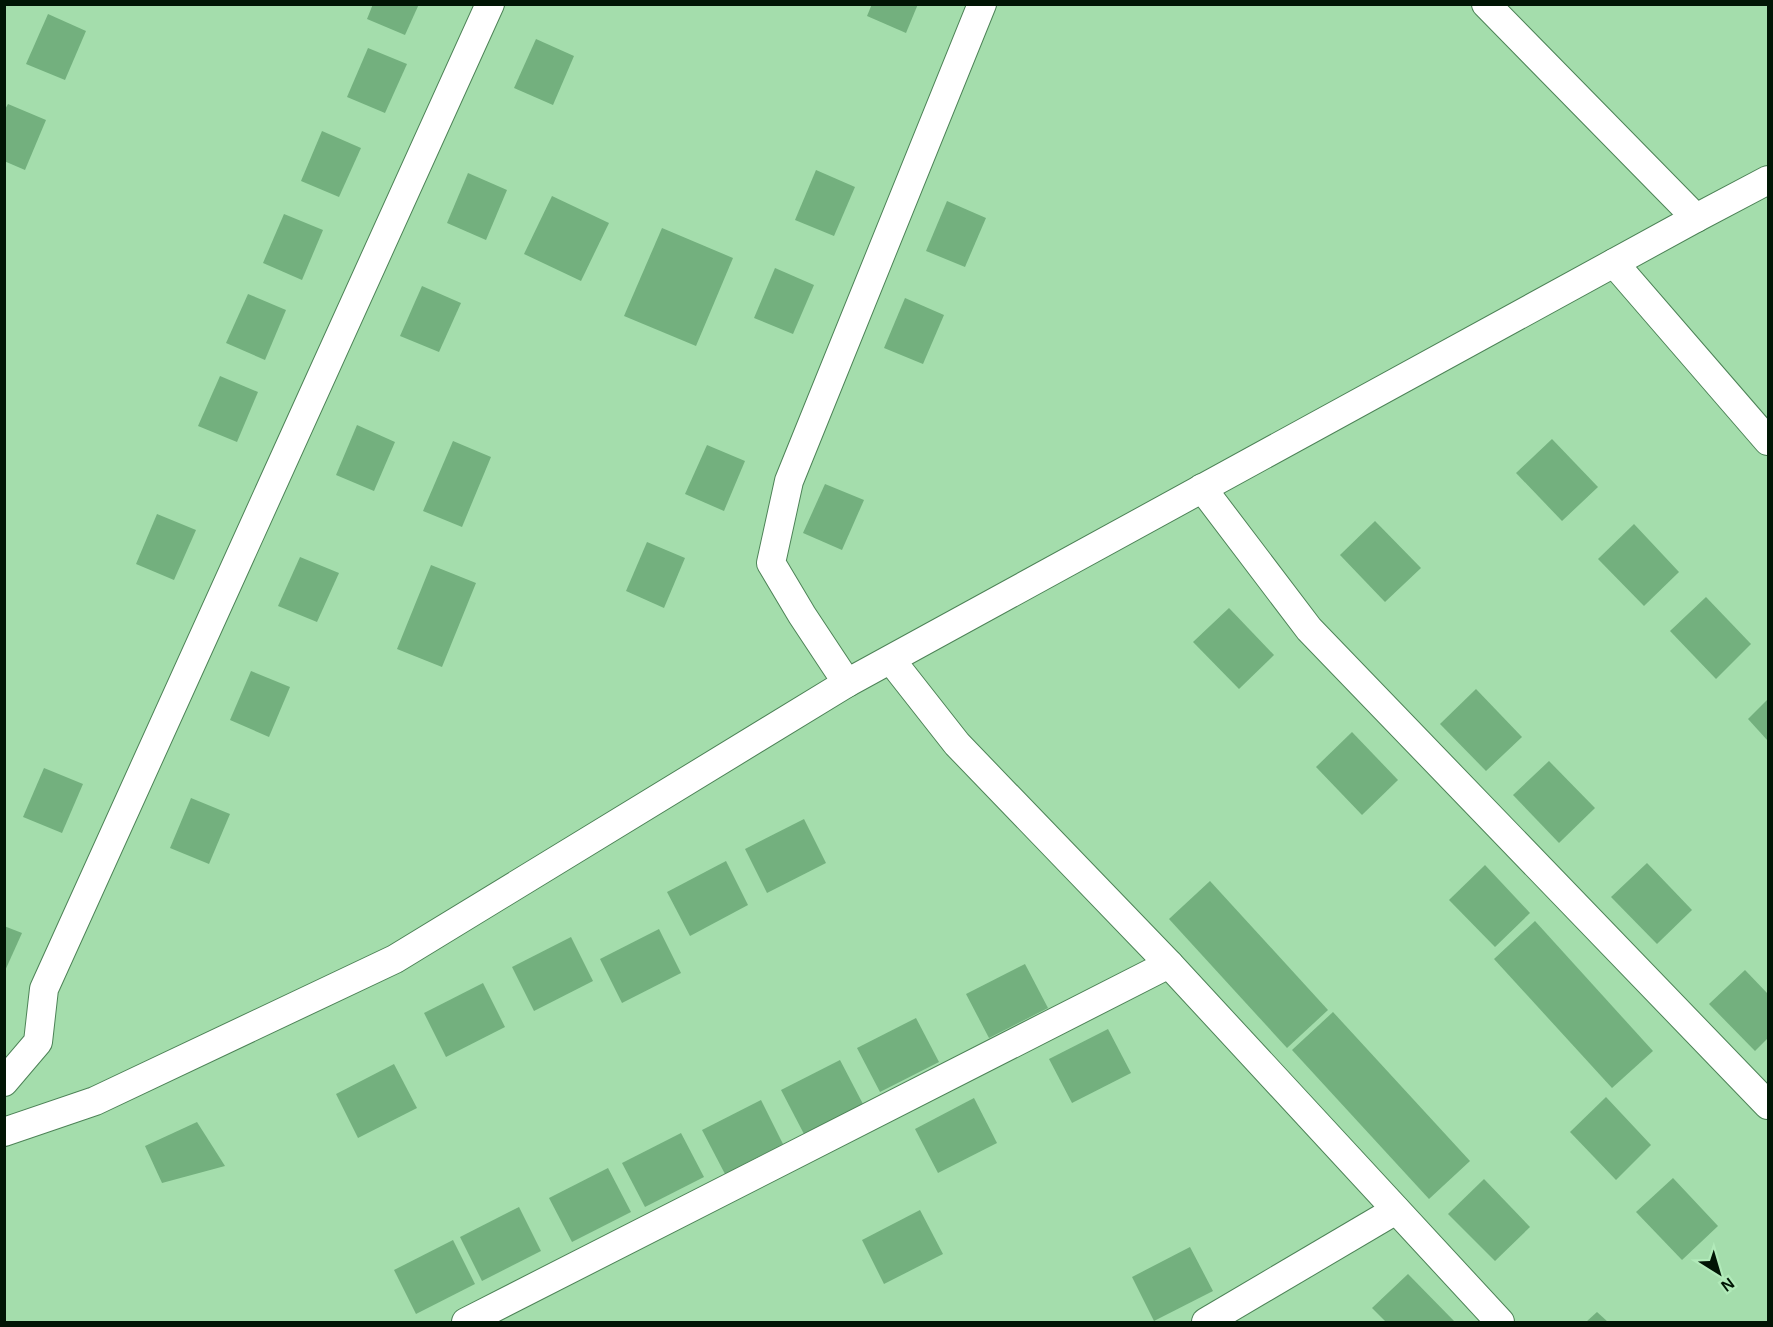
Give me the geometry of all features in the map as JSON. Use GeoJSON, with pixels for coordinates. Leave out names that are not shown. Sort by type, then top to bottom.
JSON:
{"type":"FeatureCollection","features":[{"type":"Feature","properties":{"kind":"street"},"geometry":{"type":"LineString","coordinates":[[4,1082],[38,1042],[44,989],[490,4]]}},
{"type":"Feature","properties":{"kind":"street"},"geometry":{"type":"LineString","coordinates":[[847,683],[771,563],[789,481],[982,4]]}},
{"type":"Feature","properties":{"kind":"street"},"geometry":{"type":"LineString","coordinates":[[1486,4],[1696,218]]}},
{"type":"Feature","properties":{"kind":"street"},"geometry":{"type":"LineString","coordinates":[[4,1132],[95,1101],[394,959],[847,683],[1768,180]]}},
{"type":"Feature","properties":{"kind":"street"},"geometry":{"type":"LineString","coordinates":[[1614,263],[1768,441]]}},
{"type":"Feature","properties":{"kind":"street"},"geometry":{"type":"LineString","coordinates":[[1202,488],[1309,629],[1768,1105]]}},
{"type":"Feature","properties":{"kind":"street"},"geometry":{"type":"LineString","coordinates":[[891,660],[957,744],[1169,964],[1500,1323]]}},
{"type":"Feature","properties":{"kind":"street"},"geometry":{"type":"LineString","coordinates":[[466,1323],[1169,964]]}},
{"type":"Feature","properties":{"kind":"street"},"geometry":{"type":"LineString","coordinates":[[1206,1323],[1396,1210]]}},
{"type":"Feature","properties":{"kind":"building"},"geometry":{"type":"Polygon","coordinates":[[[373,4],[419,4],[405,35],[367,19],[373,4]]]}},
{"type":"Feature","properties":{"kind":"building"},"geometry":{"type":"Polygon","coordinates":[[[872,4],[918,4],[906,33],[867,16],[872,4]]]}},
{"type":"Feature","properties":{"kind":"building"},"geometry":{"type":"Polygon","coordinates":[[[48,14],[86,31],[65,80],[26,64],[48,14]]]}},
{"type":"Feature","properties":{"kind":"building"},"geometry":{"type":"Polygon","coordinates":[[[536,39],[574,56],[553,105],[514,88],[536,39]]]}},
{"type":"Feature","properties":{"kind":"building"},"geometry":{"type":"Polygon","coordinates":[[[368,48],[407,64],[385,113],[347,97],[368,48]]]}},
{"type":"Feature","properties":{"kind":"building"},"geometry":{"type":"Polygon","coordinates":[[[8,104],[46,120],[25,170],[4,161],[4,111],[8,104]]]}},
{"type":"Feature","properties":{"kind":"building"},"geometry":{"type":"Polygon","coordinates":[[[322,131],[361,148],[339,197],[301,181],[322,131]]]}},
{"type":"Feature","properties":{"kind":"building"},"geometry":{"type":"Polygon","coordinates":[[[816,170],[855,187],[834,236],[795,220],[816,170]]]}},
{"type":"Feature","properties":{"kind":"building"},"geometry":{"type":"Polygon","coordinates":[[[468,173],[507,190],[486,240],[447,223],[468,173]]]}},
{"type":"Feature","properties":{"kind":"building"},"geometry":{"type":"Polygon","coordinates":[[[552,196],[609,223],[581,281],[524,254],[552,196]]]}},
{"type":"Feature","properties":{"kind":"building"},"geometry":{"type":"Polygon","coordinates":[[[947,201],[986,218],[965,267],[926,251],[947,201]]]}},
{"type":"Feature","properties":{"kind":"building"},"geometry":{"type":"Polygon","coordinates":[[[284,214],[323,230],[302,280],[263,263],[284,214]]]}},
{"type":"Feature","properties":{"kind":"building"},"geometry":{"type":"Polygon","coordinates":[[[662,228],[733,258],[696,346],[624,316],[662,228]]]}},
{"type":"Feature","properties":{"kind":"building"},"geometry":{"type":"Polygon","coordinates":[[[775,268],[814,285],[793,334],[754,318],[775,268]]]}},
{"type":"Feature","properties":{"kind":"building"},"geometry":{"type":"Polygon","coordinates":[[[422,286],[461,303],[439,352],[400,336],[422,286]]]}},
{"type":"Feature","properties":{"kind":"building"},"geometry":{"type":"Polygon","coordinates":[[[248,294],[286,310],[265,360],[226,343],[248,294]]]}},
{"type":"Feature","properties":{"kind":"building"},"geometry":{"type":"Polygon","coordinates":[[[905,298],[944,315],[923,364],[884,348],[905,298]]]}},
{"type":"Feature","properties":{"kind":"building"},"geometry":{"type":"Polygon","coordinates":[[[220,376],[258,392],[237,442],[198,426],[220,376]]]}},
{"type":"Feature","properties":{"kind":"building"},"geometry":{"type":"Polygon","coordinates":[[[357,425],[395,442],[374,491],[336,475],[357,425]]]}},
{"type":"Feature","properties":{"kind":"building"},"geometry":{"type":"Polygon","coordinates":[[[1552,439],[1598,487],[1562,521],[1516,473],[1552,439]]]}},
{"type":"Feature","properties":{"kind":"building"},"geometry":{"type":"Polygon","coordinates":[[[453,441],[491,457],[462,527],[423,511],[453,441]]]}},
{"type":"Feature","properties":{"kind":"building"},"geometry":{"type":"Polygon","coordinates":[[[707,445],[745,461],[724,511],[685,494],[707,445]]]}},
{"type":"Feature","properties":{"kind":"building"},"geometry":{"type":"Polygon","coordinates":[[[825,484],[864,500],[842,550],[803,533],[825,484]]]}},
{"type":"Feature","properties":{"kind":"building"},"geometry":{"type":"Polygon","coordinates":[[[157,514],[196,530],[174,580],[136,564],[157,514]]]}},
{"type":"Feature","properties":{"kind":"building"},"geometry":{"type":"Polygon","coordinates":[[[1375,521],[1421,568],[1385,602],[1340,555],[1375,521]]]}},
{"type":"Feature","properties":{"kind":"building"},"geometry":{"type":"Polygon","coordinates":[[[1634,524],[1679,572],[1644,606],[1598,559],[1634,524]]]}},
{"type":"Feature","properties":{"kind":"building"},"geometry":{"type":"Polygon","coordinates":[[[647,542],[685,558],[664,608],[626,591],[647,542]]]}},
{"type":"Feature","properties":{"kind":"building"},"geometry":{"type":"Polygon","coordinates":[[[300,557],[339,573],[317,622],[278,606],[300,557]]]}},
{"type":"Feature","properties":{"kind":"building"},"geometry":{"type":"Polygon","coordinates":[[[431,565],[476,583],[442,667],[397,649],[431,565]]]}},
{"type":"Feature","properties":{"kind":"building"},"geometry":{"type":"Polygon","coordinates":[[[1706,597],[1751,644],[1716,679],[1670,631],[1706,597]]]}},
{"type":"Feature","properties":{"kind":"building"},"geometry":{"type":"Polygon","coordinates":[[[1229,608],[1274,655],[1239,689],[1193,642],[1229,608]]]}},
{"type":"Feature","properties":{"kind":"building"},"geometry":{"type":"Polygon","coordinates":[[[251,671],[290,687],[269,737],[230,720],[251,671]]]}},
{"type":"Feature","properties":{"kind":"building"},"geometry":{"type":"Polygon","coordinates":[[[1476,689],[1522,737],[1486,771],[1440,724],[1476,689]]]}},
{"type":"Feature","properties":{"kind":"building"},"geometry":{"type":"Polygon","coordinates":[[[1768,699],[1768,741],[1748,719],[1768,699]]]}},
{"type":"Feature","properties":{"kind":"building"},"geometry":{"type":"Polygon","coordinates":[[[1352,732],[1398,780],[1362,815],[1316,767],[1352,732]]]}},
{"type":"Feature","properties":{"kind":"building"},"geometry":{"type":"Polygon","coordinates":[[[1549,761],[1595,808],[1559,843],[1513,795],[1549,761]]]}},
{"type":"Feature","properties":{"kind":"building"},"geometry":{"type":"Polygon","coordinates":[[[44,768],[83,784],[62,833],[23,817],[44,768]]]}},
{"type":"Feature","properties":{"kind":"building"},"geometry":{"type":"Polygon","coordinates":[[[191,798],[230,814],[209,864],[170,848],[191,798]]]}},
{"type":"Feature","properties":{"kind":"building"},"geometry":{"type":"Polygon","coordinates":[[[804,819],[826,863],[767,893],[745,849],[804,819]]]}},
{"type":"Feature","properties":{"kind":"building"},"geometry":{"type":"Polygon","coordinates":[[[726,861],[748,905],[690,936],[667,892],[726,861]]]}},
{"type":"Feature","properties":{"kind":"building"},"geometry":{"type":"Polygon","coordinates":[[[1647,863],[1692,910],[1657,944],[1611,897],[1647,863]]]}},
{"type":"Feature","properties":{"kind":"building"},"geometry":{"type":"Polygon","coordinates":[[[1485,865],[1530,913],[1495,947],[1449,900],[1485,865]]]}},
{"type":"Feature","properties":{"kind":"building"},"geometry":{"type":"Polygon","coordinates":[[[1210,881],[1328,1010],[1287,1048],[1169,919],[1210,881]]]}},
{"type":"Feature","properties":{"kind":"building"},"geometry":{"type":"Polygon","coordinates":[[[1535,921],[1653,1051],[1612,1088],[1494,959],[1535,921]]]}},
{"type":"Feature","properties":{"kind":"building"},"geometry":{"type":"Polygon","coordinates":[[[4,926],[22,933],[4,973],[4,926]]]}},
{"type":"Feature","properties":{"kind":"building"},"geometry":{"type":"Polygon","coordinates":[[[659,929],[681,973],[622,1003],[600,959],[659,929]]]}},
{"type":"Feature","properties":{"kind":"building"},"geometry":{"type":"Polygon","coordinates":[[[571,937],[593,981],[534,1011],[512,967],[571,937]]]}},
{"type":"Feature","properties":{"kind":"building"},"geometry":{"type":"Polygon","coordinates":[[[1025,964],[1048,1008],[989,1038],[966,994],[1025,964]]]}},
{"type":"Feature","properties":{"kind":"building"},"geometry":{"type":"Polygon","coordinates":[[[1745,970],[1768,994],[1768,1038],[1755,1051],[1709,1004],[1745,970]]]}},
{"type":"Feature","properties":{"kind":"building"},"geometry":{"type":"Polygon","coordinates":[[[483,983],[505,1027],[446,1057],[424,1013],[483,983]]]}},
{"type":"Feature","properties":{"kind":"building"},"geometry":{"type":"Polygon","coordinates":[[[1333,1012],[1470,1161],[1429,1199],[1292,1050],[1333,1012]]]}},
{"type":"Feature","properties":{"kind":"building"},"geometry":{"type":"Polygon","coordinates":[[[916,1018],[939,1062],[880,1092],[857,1048],[916,1018]]]}},
{"type":"Feature","properties":{"kind":"building"},"geometry":{"type":"Polygon","coordinates":[[[1108,1029],[1131,1073],[1072,1103],[1049,1059],[1108,1029]]]}},
{"type":"Feature","properties":{"kind":"building"},"geometry":{"type":"Polygon","coordinates":[[[840,1060],[863,1104],[804,1134],[781,1090],[840,1060]]]}},
{"type":"Feature","properties":{"kind":"building"},"geometry":{"type":"Polygon","coordinates":[[[394,1064],[417,1108],[358,1138],[336,1094],[394,1064]]]}},
{"type":"Feature","properties":{"kind":"building"},"geometry":{"type":"Polygon","coordinates":[[[1606,1097],[1651,1145],[1616,1180],[1570,1132],[1606,1097]]]}},
{"type":"Feature","properties":{"kind":"building"},"geometry":{"type":"Polygon","coordinates":[[[974,1098],[997,1143],[938,1173],[915,1129],[974,1098]]]}},
{"type":"Feature","properties":{"kind":"building"},"geometry":{"type":"Polygon","coordinates":[[[761,1100],[783,1144],[725,1174],[702,1130],[761,1100]]]}},
{"type":"Feature","properties":{"kind":"building"},"geometry":{"type":"Polygon","coordinates":[[[197,1122],[225,1166],[162,1183],[145,1146],[197,1122]]]}},
{"type":"Feature","properties":{"kind":"building"},"geometry":{"type":"Polygon","coordinates":[[[681,1133],[704,1177],[645,1207],[622,1163],[681,1133]]]}},
{"type":"Feature","properties":{"kind":"building"},"geometry":{"type":"Polygon","coordinates":[[[608,1168],[631,1212],[572,1242],[549,1198],[608,1168]]]}},
{"type":"Feature","properties":{"kind":"building"},"geometry":{"type":"Polygon","coordinates":[[[1673,1178],[1718,1226],[1682,1260],[1636,1212],[1673,1178]]]}},
{"type":"Feature","properties":{"kind":"building"},"geometry":{"type":"Polygon","coordinates":[[[1484,1179],[1530,1227],[1495,1261],[1448,1214],[1484,1179]]]}},
{"type":"Feature","properties":{"kind":"building"},"geometry":{"type":"Polygon","coordinates":[[[519,1207],[541,1251],[482,1281],[460,1237],[519,1207]]]}},
{"type":"Feature","properties":{"kind":"building"},"geometry":{"type":"Polygon","coordinates":[[[920,1210],[943,1254],[884,1284],[862,1240],[920,1210]]]}},
{"type":"Feature","properties":{"kind":"building"},"geometry":{"type":"Polygon","coordinates":[[[453,1240],[475,1284],[416,1314],[394,1270],[453,1240]]]}},
{"type":"Feature","properties":{"kind":"building"},"geometry":{"type":"Polygon","coordinates":[[[1190,1247],[1213,1291],[1154,1321],[1132,1277],[1190,1247]]]}},
{"type":"Feature","properties":{"kind":"building"},"geometry":{"type":"Polygon","coordinates":[[[1408,1274],[1455,1322],[1386,1322],[1372,1308],[1408,1274]]]}},
{"type":"Feature","properties":{"kind":"building"},"geometry":{"type":"Polygon","coordinates":[[[1597,1312],[1608,1322],[1586,1322],[1597,1312]]]}}]}
